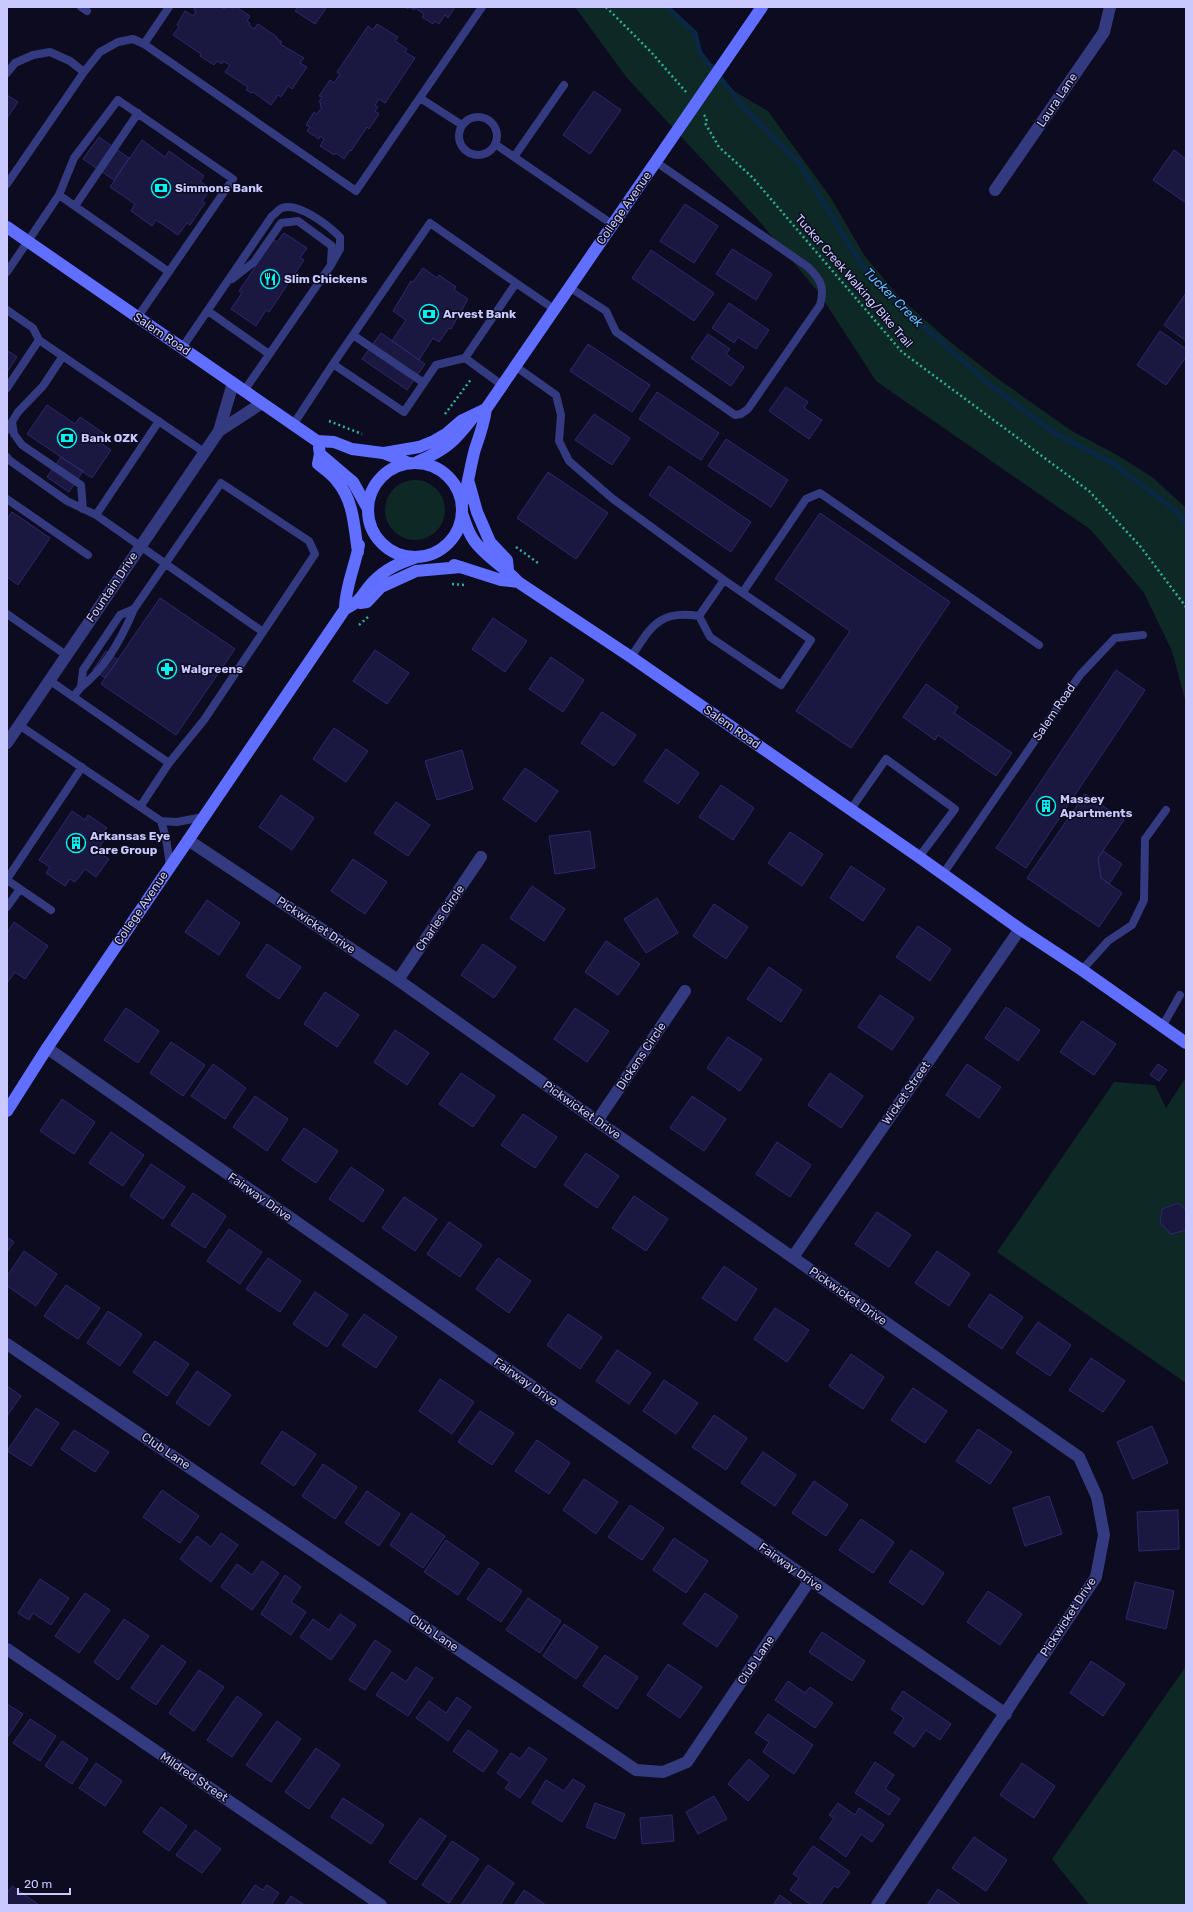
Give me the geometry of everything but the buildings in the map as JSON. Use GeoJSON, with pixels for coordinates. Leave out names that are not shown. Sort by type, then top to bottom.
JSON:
{"type":"FeatureCollection","features":[{"type":"Feature","properties":{"kind":"main road","name":"College Avenue"},"geometry":{"type":"LineString","coordinates":[[413,462],[448,446],[481,412],[502,385],[762,7]]}},
{"type":"Feature","properties":{"kind":"main road","name":"Salem Road"},"geometry":{"type":"LineString","coordinates":[[7,227],[137,318],[244,390],[316,442]]}},
{"type":"Feature","properties":{"kind":"main road","name":"College Avenue"},"geometry":{"type":"LineString","coordinates":[[462,509],[475,450],[483,428],[481,412]]}},
{"type":"Feature","properties":{"kind":"main road"},"geometry":{"type":"LineString","coordinates":[[383,453],[419,446],[434,441],[446,434],[461,420],[481,412]]}},
{"type":"Feature","properties":{"kind":"main road"},"geometry":{"type":"LineString","coordinates":[[357,603],[372,583],[386,570],[396,564],[420,557],[442,548],[449,542],[456,533],[462,509],[456,486],[447,475],[435,467],[383,453],[352,449],[334,442],[316,442],[320,454],[318,464],[336,480],[346,494],[352,508],[358,552]]}},
{"type":"Feature","properties":{"kind":"main road"},"geometry":{"type":"LineString","coordinates":[[320,454],[353,482],[367,507]]}},
{"type":"Feature","properties":{"kind":"main road"},"geometry":{"type":"LineString","coordinates":[[413,462],[388,470],[380,477],[372,491],[367,507],[368,520],[376,537],[382,544],[398,554],[420,557]]}},
{"type":"Feature","properties":{"kind":"main road"},"geometry":{"type":"LineString","coordinates":[[468,483],[483,527],[490,542],[507,560],[508,570]]}},
{"type":"Feature","properties":{"kind":"main road","name":"Salem Road"},"geometry":{"type":"LineString","coordinates":[[462,509],[473,539],[486,553],[508,570],[518,582],[631,657],[1186,1043]]}},
{"type":"Feature","properties":{"kind":"main road","name":"College Avenue"},"geometry":{"type":"LineString","coordinates":[[7,1111],[47,1048],[346,608],[345,595],[354,572],[360,537],[368,520]]}},
{"type":"Feature","properties":{"kind":"main road","name":"Salem Road"},"geometry":{"type":"LineString","coordinates":[[420,557],[461,567],[501,580],[518,582]]}},
{"type":"Feature","properties":{"kind":"main road"},"geometry":{"type":"LineString","coordinates":[[346,608],[357,603],[366,602],[381,587],[416,571],[461,567]]}},
{"type":"Feature","properties":{"kind":"street","name":"Laura Lane"},"geometry":{"type":"LineString","coordinates":[[995,190],[1104,32],[1110,7]]}},
{"type":"Feature","properties":{"kind":"street","name":"Fountain Drive"},"geometry":{"type":"LineString","coordinates":[[7,743],[139,546],[219,431],[233,383]]}},
{"type":"Feature","properties":{"kind":"street","name":"Fountain Drive"},"geometry":{"type":"LineString","coordinates":[[219,431],[262,403]]}},
{"type":"Feature","properties":{"kind":"street","name":"Pickwicket Drive"},"geometry":{"type":"LineString","coordinates":[[188,840],[398,980],[597,1121],[1079,1457],[1098,1497],[1104,1535],[1096,1577],[1006,1714],[877,1905]]}},
{"type":"Feature","properties":{"kind":"street","name":"Charles Circle"},"geometry":{"type":"LineString","coordinates":[[398,980],[481,857]]}},
{"type":"Feature","properties":{"kind":"street","name":"Wicket Street"},"geometry":{"type":"LineString","coordinates":[[793,1257],[1020,929]]}},
{"type":"Feature","properties":{"kind":"street","name":"Dickens Circle"},"geometry":{"type":"LineString","coordinates":[[597,1121],[686,992]]}},
{"type":"Feature","properties":{"kind":"street","name":"Fairway Drive"},"geometry":{"type":"LineString","coordinates":[[47,1048],[810,1580],[1006,1714]]}},
{"type":"Feature","properties":{"kind":"street","name":"Club Lane"},"geometry":{"type":"LineString","coordinates":[[7,1344],[636,1770],[663,1772],[687,1762],[810,1580]]}},
{"type":"Feature","properties":{"kind":"street","name":"Mildred Street"},"geometry":{"type":"LineString","coordinates":[[7,1649],[381,1905]]}},
{"type":"Feature","properties":{"kind":"lane"},"geometry":{"type":"LineString","coordinates":[[81,7],[87,11],[90,7]]}},
{"type":"Feature","properties":{"kind":"lane"},"geometry":{"type":"LineString","coordinates":[[144,44],[169,7]]}},
{"type":"Feature","properties":{"kind":"lane"},"geometry":{"type":"LineString","coordinates":[[7,184],[84,72],[100,52],[118,42],[133,39],[144,44],[356,192],[482,7]]}},
{"type":"Feature","properties":{"kind":"lane"},"geometry":{"type":"LineString","coordinates":[[7,73],[15,63],[33,55],[50,52],[70,61],[84,72]]}},
{"type":"Feature","properties":{"kind":"lane"},"geometry":{"type":"LineString","coordinates":[[514,157],[564,85]]}},
{"type":"Feature","properties":{"kind":"lane"},"geometry":{"type":"LineString","coordinates":[[420,98],[462,126]]}},
{"type":"Feature","properties":{"kind":"lane"},"geometry":{"type":"LineString","coordinates":[[7,272],[59,194],[74,158],[118,100],[234,179],[137,318]]}},
{"type":"Feature","properties":{"kind":"lane"},"geometry":{"type":"LineString","coordinates":[[75,206],[138,114]]}},
{"type":"Feature","properties":{"kind":"lane"},"geometry":{"type":"LineString","coordinates":[[478,117],[490,121],[496,132],[495,144],[487,153],[482,155],[471,154],[466,152],[459,142],[458,136],[466,121],[478,117]]}},
{"type":"Feature","properties":{"kind":"lane"},"geometry":{"type":"LineString","coordinates":[[495,144],[612,224]]}},
{"type":"Feature","properties":{"kind":"lane"},"geometry":{"type":"LineString","coordinates":[[569,287],[606,311],[616,332],[735,415],[741,414],[748,409],[820,305],[823,294],[820,279],[808,267],[656,162]]}},
{"type":"Feature","properties":{"kind":"lane"},"geometry":{"type":"LineString","coordinates":[[59,194],[169,272]]}},
{"type":"Feature","properties":{"kind":"lane"},"geometry":{"type":"LineString","coordinates":[[182,348],[272,216],[282,208],[293,208],[305,211],[334,231],[340,237],[340,249],[331,265],[244,390]]}},
{"type":"Feature","properties":{"kind":"lane"},"geometry":{"type":"LineString","coordinates":[[227,283],[254,262],[281,223],[298,221],[332,246],[331,265]]}},
{"type":"Feature","properties":{"kind":"lane"},"geometry":{"type":"LineString","coordinates":[[293,425],[430,223],[554,309]]}},
{"type":"Feature","properties":{"kind":"lane"},"geometry":{"type":"LineString","coordinates":[[333,364],[404,412],[436,365],[465,358],[516,283]]}},
{"type":"Feature","properties":{"kind":"lane"},"geometry":{"type":"LineString","coordinates":[[7,310],[33,328],[39,340],[204,452]]}},
{"type":"Feature","properties":{"kind":"lane"},"geometry":{"type":"LineString","coordinates":[[208,311],[269,354]]}},
{"type":"Feature","properties":{"kind":"lane"},"geometry":{"type":"LineString","coordinates":[[353,335],[424,383]]}},
{"type":"Feature","properties":{"kind":"lane"},"geometry":{"type":"LineString","coordinates":[[7,388],[39,340]]}},
{"type":"Feature","properties":{"kind":"lane"},"geometry":{"type":"LineString","coordinates":[[7,430],[18,412],[43,386],[63,356]]}},
{"type":"Feature","properties":{"kind":"lane"},"geometry":{"type":"LineString","coordinates":[[465,358],[502,385]]}},
{"type":"Feature","properties":{"kind":"lane"},"geometry":{"type":"LineString","coordinates":[[515,366],[556,395],[561,415],[559,441],[569,461],[613,499],[724,580],[811,640],[781,685],[710,637],[699,616]]}},
{"type":"Feature","properties":{"kind":"lane"},"geometry":{"type":"LineString","coordinates":[[96,516],[160,421]]}},
{"type":"Feature","properties":{"kind":"lane"},"geometry":{"type":"LineString","coordinates":[[12,422],[14,434],[22,445],[81,484],[83,509]]}},
{"type":"Feature","properties":{"kind":"lane"},"geometry":{"type":"LineString","coordinates":[[7,456],[9,460],[67,501],[96,516],[263,632]]}},
{"type":"Feature","properties":{"kind":"lane"},"geometry":{"type":"LineString","coordinates":[[73,697],[81,687],[95,676],[124,633],[134,609],[221,483],[309,541],[315,554],[204,720],[169,763],[140,807]]}},
{"type":"Feature","properties":{"kind":"lane"},"geometry":{"type":"LineString","coordinates":[[743,592],[806,500],[820,493],[1039,645]]}},
{"type":"Feature","properties":{"kind":"lane"},"geometry":{"type":"LineString","coordinates":[[7,499],[88,555]]}},
{"type":"Feature","properties":{"kind":"lane"},"geometry":{"type":"LineString","coordinates":[[699,616],[724,580]]}},
{"type":"Feature","properties":{"kind":"lane"},"geometry":{"type":"LineString","coordinates":[[81,687],[83,670],[120,615],[134,609]]}},
{"type":"Feature","properties":{"kind":"lane"},"geometry":{"type":"LineString","coordinates":[[631,657],[651,628],[666,616],[683,613],[699,616]]}},
{"type":"Feature","properties":{"kind":"lane"},"geometry":{"type":"LineString","coordinates":[[7,614],[66,655]]}},
{"type":"Feature","properties":{"kind":"lane","name":"Salem Road"},"geometry":{"type":"LineString","coordinates":[[943,874],[1080,675],[1115,638],[1143,635]]}},
{"type":"Feature","properties":{"kind":"lane"},"geometry":{"type":"LineString","coordinates":[[49,680],[169,763]]}},
{"type":"Feature","properties":{"kind":"lane"},"geometry":{"type":"LineString","coordinates":[[19,725],[161,821],[177,822],[203,817]]}},
{"type":"Feature","properties":{"kind":"lane"},"geometry":{"type":"LineString","coordinates":[[851,809],[886,759],[955,809],[919,857]]}},
{"type":"Feature","properties":{"kind":"lane"},"geometry":{"type":"LineString","coordinates":[[51,910],[7,880],[82,767]]}},
{"type":"Feature","properties":{"kind":"lane"},"geometry":{"type":"LineString","coordinates":[[1082,970],[1108,941],[1132,925],[1144,900],[1145,839],[1166,810]]}},
{"type":"Feature","properties":{"kind":"lane"},"geometry":{"type":"LineString","coordinates":[[161,821],[166,838],[170,866]]}},
{"type":"Feature","properties":{"kind":"lane"},"geometry":{"type":"LineString","coordinates":[[7,907],[20,889]]}},
{"type":"Feature","properties":{"kind":"lane"},"geometry":{"type":"LineString","coordinates":[[1162,1027],[1180,995]]}},
{"type":"Feature","properties":{"kind":"path","name":"Tucker Creek Walking/Bike Trail"},"geometry":{"type":"LineString","coordinates":[[606,7],[698,101],[707,119],[705,123],[719,147],[752,177],[902,352],[1089,491],[1140,546],[1186,607]]}},
{"type":"Feature","properties":{"kind":"path"},"geometry":{"type":"LineString","coordinates":[[515,546],[538,563]]}},
{"type":"Feature","properties":{"kind":"path"},"geometry":{"type":"LineString","coordinates":[[450,584],[469,586]]}},
{"type":"Feature","properties":{"kind":"path"},"geometry":{"type":"LineString","coordinates":[[359,624],[369,615]]}},
{"type":"Feature","properties":{"kind":"green space"},"geometry":{"type":"Polygon","coordinates":[[[575,7],[667,7],[695,33],[700,53],[734,91],[768,111],[831,198],[864,255],[899,297],[949,341],[998,379],[1072,431],[1117,455],[1152,477],[1186,508],[1186,703],[1172,651],[1144,593],[1091,530],[876,381],[819,293],[759,221],[627,78],[575,7]]]}},
{"type":"Feature","properties":{"kind":"green space"},"geometry":{"type":"Polygon","coordinates":[[[409,480],[421,480],[432,485],[440,493],[445,504],[443,522],[432,535],[421,540],[409,540],[398,535],[390,527],[385,516],[385,504],[390,493],[398,485],[409,480]]]}},
{"type":"Feature","properties":{"kind":"green space"},"geometry":{"type":"Polygon","coordinates":[[[1186,1077],[1186,1383],[997,1252],[1114,1082],[1155,1085],[1166,1108],[1186,1077]]]}},
{"type":"Feature","properties":{"kind":"green space"},"geometry":{"type":"Polygon","coordinates":[[[1186,1666],[1186,1905],[1089,1905],[1052,1859],[1186,1666]]]}},
{"type":"Feature","properties":{"kind":"waterway","name":"Tucker Creek"},"geometry":{"type":"LineString","coordinates":[[667,7],[695,33],[700,53],[747,111],[799,163],[862,265],[913,317],[990,385],[1054,433],[1114,464],[1176,511],[1186,525]]}},
{"type":"Feature","properties":{"kind":"place","name":"Simmons Bank"},"geometry":{"type":"Point","coordinates":[161,188]}},
{"type":"Feature","properties":{"kind":"place","name":"Slim Chickens"},"geometry":{"type":"Point","coordinates":[270,279]}},
{"type":"Feature","properties":{"kind":"place","name":"Arvest Bank"},"geometry":{"type":"Point","coordinates":[429,314]}},
{"type":"Feature","properties":{"kind":"place","name":"Bank OZK"},"geometry":{"type":"Point","coordinates":[67,438]}},
{"type":"Feature","properties":{"kind":"place","name":"Walgreens"},"geometry":{"type":"Point","coordinates":[167,669]}},
{"type":"Feature","properties":{"kind":"place","name":"Massey Apartments"},"geometry":{"type":"Point","coordinates":[1046,806]}},
{"type":"Feature","properties":{"kind":"place","name":"Arkansas Eye Care Group"},"geometry":{"type":"Point","coordinates":[76,843]}}]}
